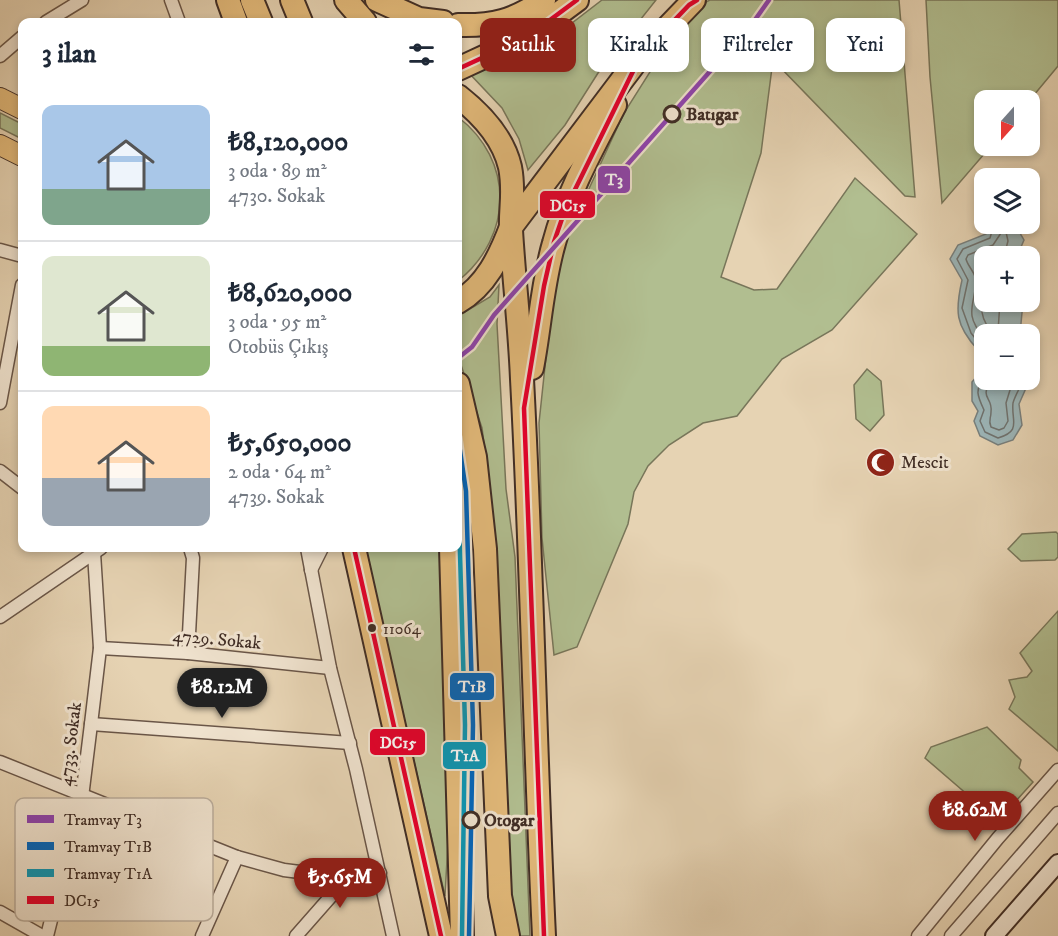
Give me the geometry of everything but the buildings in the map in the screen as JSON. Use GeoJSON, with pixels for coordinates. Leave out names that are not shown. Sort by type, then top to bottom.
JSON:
{"type":"FeatureCollection","features":[{"type":"Feature","properties":{"kind":"highway"},"geometry":{"type":"LineString","coordinates":[[292,0],[299,18]]}},
{"type":"Feature","properties":{"kind":"highway"},"geometry":{"type":"LineString","coordinates":[[346,0],[362,18]]}},
{"type":"Feature","properties":{"kind":"highway"},"geometry":{"type":"LineString","coordinates":[[377,0],[417,18]]}},
{"type":"Feature","properties":{"kind":"highway"},"geometry":{"type":"LineString","coordinates":[[462,25],[488,26],[526,13],[544,0]]}},
{"type":"Feature","properties":{"kind":"highway"},"geometry":{"type":"LineString","coordinates":[[462,67],[527,37],[577,0]]}},
{"type":"Feature","properties":{"kind":"highway"},"geometry":{"type":"LineString","coordinates":[[677,18],[693,2]]}},
{"type":"Feature","properties":{"kind":"highway"},"geometry":{"type":"LineString","coordinates":[[236,11],[252,18]]}},
{"type":"Feature","properties":{"kind":"highway"},"geometry":{"type":"LineString","coordinates":[[462,299],[484,280],[501,255],[511,227],[628,72]]}},
{"type":"Feature","properties":{"kind":"highway"},"geometry":{"type":"LineString","coordinates":[[524,408],[544,286],[554,242],[579,178],[632,72]]}},
{"type":"Feature","properties":{"kind":"highway"},"geometry":{"type":"LineString","coordinates":[[462,99],[478,112],[497,137],[509,165],[514,196],[511,227],[518,299],[524,408],[544,936]]}},
{"type":"Feature","properties":{"kind":"highway"},"geometry":{"type":"LineString","coordinates":[[462,401],[475,457],[485,549],[500,896],[508,936]]}},
{"type":"Feature","properties":{"kind":"highway"},"geometry":{"type":"LineString","coordinates":[[355,552],[441,936]]}},
{"type":"Feature","properties":{"kind":"highway"},"geometry":{"type":"LineString","coordinates":[[451,552],[462,936]]}},
{"type":"Feature","properties":{"kind":"main road"},"geometry":{"type":"LineString","coordinates":[[0,98],[18,107]]}},
{"type":"Feature","properties":{"kind":"main road"},"geometry":{"type":"LineString","coordinates":[[0,146],[18,154]]}},
{"type":"Feature","properties":{"kind":"main road"},"geometry":{"type":"LineString","coordinates":[[994,936],[1058,863]]}},
{"type":"Feature","properties":{"kind":"street"},"geometry":{"type":"LineString","coordinates":[[52,18],[81,0]]}},
{"type":"Feature","properties":{"kind":"street"},"geometry":{"type":"LineString","coordinates":[[171,0],[178,18]]}},
{"type":"Feature","properties":{"kind":"street"},"geometry":{"type":"LineString","coordinates":[[0,56],[18,41]]}},
{"type":"Feature","properties":{"kind":"street"},"geometry":{"type":"LineString","coordinates":[[0,250],[18,255]]}},
{"type":"Feature","properties":{"kind":"street"},"geometry":{"type":"LineString","coordinates":[[0,403],[18,334]]}},
{"type":"Feature","properties":{"kind":"street"},"geometry":{"type":"LineString","coordinates":[[1,473],[18,485]]}},
{"type":"Feature","properties":{"kind":"street"},"geometry":{"type":"LineString","coordinates":[[0,617],[91,552]]}},
{"type":"Feature","properties":{"kind":"street","name":"4733. Sokak"},"geometry":{"type":"LineString","coordinates":[[82,797],[100,648],[95,552]]}},
{"type":"Feature","properties":{"kind":"street"},"geometry":{"type":"LineString","coordinates":[[188,653],[193,558],[191,552]]}},
{"type":"Feature","properties":{"kind":"street"},"geometry":{"type":"LineString","coordinates":[[308,552],[330,668],[350,743],[393,936]]}},
{"type":"Feature","properties":{"kind":"street"},"geometry":{"type":"LineString","coordinates":[[311,570],[319,552]]}},
{"type":"Feature","properties":{"kind":"street","name":"4729. Sokak"},"geometry":{"type":"LineString","coordinates":[[100,648],[188,653],[330,668]]}},
{"type":"Feature","properties":{"kind":"street"},"geometry":{"type":"LineString","coordinates":[[92,724],[350,743]]}},
{"type":"Feature","properties":{"kind":"street"},"geometry":{"type":"LineString","coordinates":[[0,762],[82,797]]}},
{"type":"Feature","properties":{"kind":"street"},"geometry":{"type":"LineString","coordinates":[[918,936],[998,838],[1058,770]]}},
{"type":"Feature","properties":{"kind":"street"},"geometry":{"type":"LineString","coordinates":[[951,936],[1058,813]]}},
{"type":"Feature","properties":{"kind":"street"},"geometry":{"type":"LineString","coordinates":[[213,848],[284,870],[347,878],[380,873]]}},
{"type":"Feature","properties":{"kind":"street"},"geometry":{"type":"LineString","coordinates":[[213,911],[237,857]]}},
{"type":"Feature","properties":{"kind":"street"},"geometry":{"type":"LineString","coordinates":[[296,936],[347,878]]}},
{"type":"Feature","properties":{"kind":"street"},"geometry":{"type":"LineString","coordinates":[[0,912],[15,921]]}},
{"type":"Feature","properties":{"kind":"street"},"geometry":{"type":"LineString","coordinates":[[16,921],[42,936]]}},
{"type":"Feature","properties":{"kind":"street","name":"4733. Sokak"},"geometry":{"type":"LineString","coordinates":[[47,936],[51,921]]}},
{"type":"Feature","properties":{"kind":"street"},"geometry":{"type":"LineString","coordinates":[[202,936],[209,921]]}},
{"type":"Feature","properties":{"kind":"green space"},"geometry":{"type":"Polygon","coordinates":[[[602,0],[656,0],[642,18],[588,18],[588,72],[599,72],[565,125],[528,170],[519,139],[502,108],[468,72],[480,68],[480,72],[576,72],[576,20],[602,0]]]}},
{"type":"Feature","properties":{"kind":"green space"},"geometry":{"type":"Polygon","coordinates":[[[710,0],[899,0],[900,18],[826,18],[826,72],[905,72],[915,197],[905,196],[785,72],[814,72],[814,18],[701,18],[701,72],[771,72],[761,153],[721,277],[754,290],[777,289],[855,178],[917,234],[832,330],[782,359],[737,416],[703,423],[669,445],[648,466],[634,492],[628,524],[577,647],[554,655],[542,538],[539,423],[553,291],[569,232],[624,113],[650,72],[689,72],[689,18],[684,18],[689,10],[710,0]]]}},
{"type":"Feature","properties":{"kind":"green space"},"geometry":{"type":"Polygon","coordinates":[[[926,0],[1058,0],[1058,66],[1038,90],[974,90],[974,156],[982,156],[942,203],[930,77],[926,0]]]}},
{"type":"Feature","properties":{"kind":"green space"},"geometry":{"type":"Polygon","coordinates":[[[0,113],[18,122],[18,137],[0,128],[0,113]]]}},
{"type":"Feature","properties":{"kind":"green space"},"geometry":{"type":"Polygon","coordinates":[[[462,121],[490,154],[497,176],[500,198],[497,221],[490,242],[476,263],[462,277],[462,121]]]}},
{"type":"Feature","properties":{"kind":"green space"},"geometry":{"type":"Polygon","coordinates":[[[499,285],[497,324],[506,489],[515,557],[530,936],[517,936],[509,895],[489,483],[482,428],[462,368],[462,314],[490,297],[499,285]]]}},
{"type":"Feature","properties":{"kind":"green space"},"geometry":{"type":"Polygon","coordinates":[[[867,369],[881,381],[884,415],[870,431],[856,419],[854,385],[867,369]]]}},
{"type":"Feature","properties":{"kind":"green space"},"geometry":{"type":"Polygon","coordinates":[[[1056,532],[1058,534],[1058,557],[1055,560],[1021,561],[1008,549],[1022,534],[1056,532]]]}},
{"type":"Feature","properties":{"kind":"green space"},"geometry":{"type":"Polygon","coordinates":[[[366,552],[440,552],[449,823],[445,896],[366,552]]]}},
{"type":"Feature","properties":{"kind":"green space"},"geometry":{"type":"Polygon","coordinates":[[[1058,611],[1058,751],[1009,709],[1015,697],[1009,680],[1027,677],[1032,671],[1020,653],[1058,611]]]}},
{"type":"Feature","properties":{"kind":"green space"},"geometry":{"type":"Polygon","coordinates":[[[987,727],[1021,760],[1019,768],[1033,782],[998,821],[925,758],[931,747],[987,727]]]}},
{"type":"Feature","properties":{"kind":"water"},"geometry":{"type":"Polygon","coordinates":[[[986,234],[1021,234],[1024,240],[1021,246],[974,246],[974,312],[1022,312],[1021,324],[974,324],[974,346],[965,333],[959,317],[958,300],[962,280],[950,259],[958,245],[986,234]]]}},
{"type":"Feature","properties":{"kind":"water"},"geometry":{"type":"Polygon","coordinates":[[[974,380],[974,390],[1025,390],[1019,404],[1022,425],[1013,440],[998,445],[980,436],[974,421],[978,411],[972,401],[974,380]]]}},
{"type":"Feature","properties":{"kind":"tram line","name":"T3"},"geometry":{"type":"LineString","coordinates":[[462,355],[472,347],[494,315],[752,24],[769,0]]}},
{"type":"Feature","properties":{"kind":"tram line","name":"T1B"},"geometry":{"type":"LineString","coordinates":[[462,464],[466,491],[473,725],[469,936]]}},
{"type":"Feature","properties":{"kind":"tram line","name":"T1A"},"geometry":{"type":"LineString","coordinates":[[460,552],[465,725],[462,936]]}},
{"type":"Feature","properties":{"kind":"transit line","name":"DC15"},"geometry":{"type":"LineString","coordinates":[[462,67],[527,37],[577,0]]}},
{"type":"Feature","properties":{"kind":"transit line","name":"DC15"},"geometry":{"type":"LineString","coordinates":[[544,936],[524,408],[544,286],[554,242],[565,210],[641,55],[689,5],[697,0]]}},
{"type":"Feature","properties":{"kind":"transit line","name":"DC15"},"geometry":{"type":"LineString","coordinates":[[355,552],[441,936]]}},
{"type":"Feature","properties":{"kind":"place","name":"Batıgar"},"geometry":{"type":"Point","coordinates":[672,114]}},
{"type":"Feature","properties":{"kind":"place","name":"Mescit"},"geometry":{"type":"Point","coordinates":[880,462]}},
{"type":"Feature","properties":{"kind":"place","name":"11064"},"geometry":{"type":"Point","coordinates":[372,628]}},
{"type":"Feature","properties":{"kind":"place","name":"Otogar"},"geometry":{"type":"Point","coordinates":[471,820]}}]}
